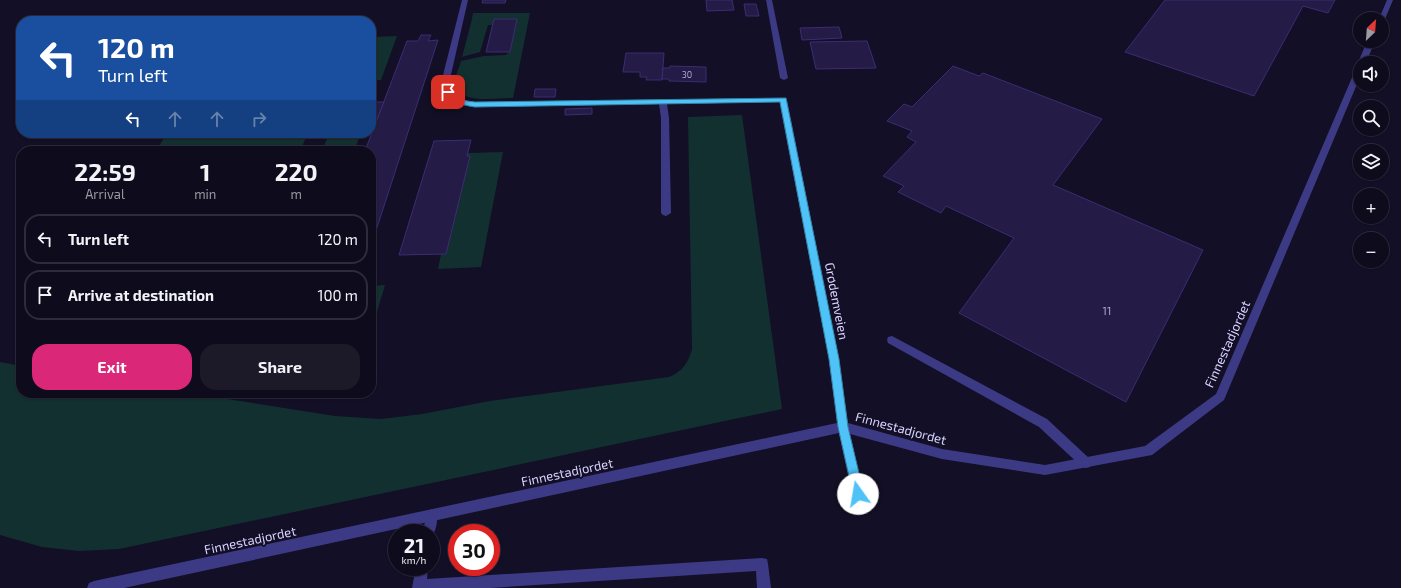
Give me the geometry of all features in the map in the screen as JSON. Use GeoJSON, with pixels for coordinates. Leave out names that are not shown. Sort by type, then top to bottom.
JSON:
{"type":"FeatureCollection","features":[{"type":"Feature","properties":{"kind":"street"},"geometry":{"type":"LineString","coordinates":[[464,0],[446,79],[448,92],[453,98],[463,103],[489,105],[663,102],[665,118],[666,213]]}},
{"type":"Feature","properties":{"kind":"street"},"geometry":{"type":"LineString","coordinates":[[769,0],[784,78]]}},
{"type":"Feature","properties":{"kind":"street"},"geometry":{"type":"LineString","coordinates":[[1385,12],[1390,0]]}},
{"type":"Feature","properties":{"kind":"street","name":"Finnestadjordet"},"geometry":{"type":"LineString","coordinates":[[94,588],[843,427],[942,454],[1045,470],[1148,451],[1220,397],[1353,84]]}},
{"type":"Feature","properties":{"kind":"street","name":"Grødemveien"},"geometry":{"type":"LineString","coordinates":[[663,102],[783,100],[834,359],[843,427],[861,508]]}},
{"type":"Feature","properties":{"kind":"street"},"geometry":{"type":"LineString","coordinates":[[892,340],[1043,423],[1086,463]]}},
{"type":"Feature","properties":{"kind":"street"},"geometry":{"type":"LineString","coordinates":[[430,524],[432,515]]}},
{"type":"Feature","properties":{"kind":"street"},"geometry":{"type":"LineString","coordinates":[[421,576],[419,587],[762,564],[764,588]]}},
{"type":"Feature","properties":{"kind":"green space"},"geometry":{"type":"Polygon","coordinates":[[[473,13],[530,13],[513,98],[479,99],[462,95],[457,90],[455,80],[461,61],[484,56],[506,55],[510,51],[517,19],[495,19],[493,25],[488,25],[480,52],[462,57],[473,13]]]}},
{"type":"Feature","properties":{"kind":"green space"},"geometry":{"type":"Polygon","coordinates":[[[397,36],[381,80],[376,80],[376,37],[397,36]]]}},
{"type":"Feature","properties":{"kind":"green space"},"geometry":{"type":"Polygon","coordinates":[[[742,115],[782,409],[119,549],[79,551],[42,547],[0,535],[0,362],[16,365],[16,398],[221,398],[335,416],[381,419],[422,414],[490,401],[669,377],[674,375],[684,366],[692,349],[688,117],[742,115]]]}},
{"type":"Feature","properties":{"kind":"green space"},"geometry":{"type":"Polygon","coordinates":[[[164,138],[306,138],[302,146],[159,146],[164,138]]]}},
{"type":"Feature","properties":{"kind":"green space"},"geometry":{"type":"Polygon","coordinates":[[[327,138],[359,138],[356,146],[324,146],[327,138]]]}},
{"type":"Feature","properties":{"kind":"green space"},"geometry":{"type":"Polygon","coordinates":[[[503,152],[481,267],[438,269],[441,254],[446,254],[467,153],[503,152]]]}},
{"type":"Feature","properties":{"kind":"green space"},"geometry":{"type":"Polygon","coordinates":[[[385,285],[376,312],[376,286],[385,285]]]}},
{"type":"Feature","properties":{"kind":"building"},"geometry":{"type":"Polygon","coordinates":[[[483,0],[506,0],[505,3],[482,3],[483,0]]]}},
{"type":"Feature","properties":{"kind":"building"},"geometry":{"type":"Polygon","coordinates":[[[706,0],[732,0],[734,10],[707,11],[706,0]]]}},
{"type":"Feature","properties":{"kind":"building"},"geometry":{"type":"Polygon","coordinates":[[[1165,0],[1335,0],[1328,13],[1303,6],[1254,96],[1125,52],[1165,0]]]}},
{"type":"Feature","properties":{"kind":"building"},"geometry":{"type":"Polygon","coordinates":[[[744,4],[756,4],[759,16],[746,16],[744,4]]]}},
{"type":"Feature","properties":{"kind":"building"},"geometry":{"type":"Polygon","coordinates":[[[494,19],[517,19],[510,52],[486,52],[494,19]]]}},
{"type":"Feature","properties":{"kind":"building"},"geometry":{"type":"Polygon","coordinates":[[[839,27],[842,38],[802,40],[800,28],[839,27]]]}},
{"type":"Feature","properties":{"kind":"building"},"geometry":{"type":"Polygon","coordinates":[[[421,35],[431,35],[428,41],[438,40],[376,231],[376,146],[367,146],[370,138],[376,138],[376,122],[407,41],[418,41],[421,35]]]}},
{"type":"Feature","properties":{"kind":"building"},"geometry":{"type":"Polygon","coordinates":[[[867,41],[876,68],[816,69],[810,42],[867,41]]]}},
{"type":"Feature","properties":{"kind":"building"},"geometry":{"type":"Polygon","coordinates":[[[626,53],[664,53],[662,80],[646,80],[647,77],[640,77],[640,72],[623,72],[626,53]]]}},
{"type":"Feature","properties":{"kind":"building"},"geometry":{"type":"Polygon","coordinates":[[[670,66],[706,67],[706,82],[669,81],[669,79],[662,79],[663,68],[670,68],[670,66]]]}},
{"type":"Feature","properties":{"kind":"building"},"geometry":{"type":"Polygon","coordinates":[[[953,66],[979,76],[983,73],[1102,119],[1053,185],[1203,250],[1126,402],[959,313],[1014,238],[946,206],[941,213],[898,192],[904,186],[883,176],[916,142],[907,137],[912,131],[887,121],[904,104],[912,107],[953,66]]]}},
{"type":"Feature","properties":{"kind":"building"},"geometry":{"type":"Polygon","coordinates":[[[535,89],[556,89],[555,97],[534,97],[535,89]]]}},
{"type":"Feature","properties":{"kind":"building"},"geometry":{"type":"Polygon","coordinates":[[[376,102],[384,102],[377,119],[376,102]]]}},
{"type":"Feature","properties":{"kind":"building"},"geometry":{"type":"Polygon","coordinates":[[[592,108],[592,114],[565,115],[565,109],[592,108]]]}},
{"type":"Feature","properties":{"kind":"building"},"geometry":{"type":"Polygon","coordinates":[[[471,140],[467,156],[470,156],[446,254],[399,255],[434,141],[471,140]]]}},
{"type":"Feature","properties":{"kind":"route"},"geometry":{"type":"LineString","coordinates":[[448,92],[453,98],[463,103],[475,105],[783,100],[834,359],[843,427],[858,494]]}}]}
